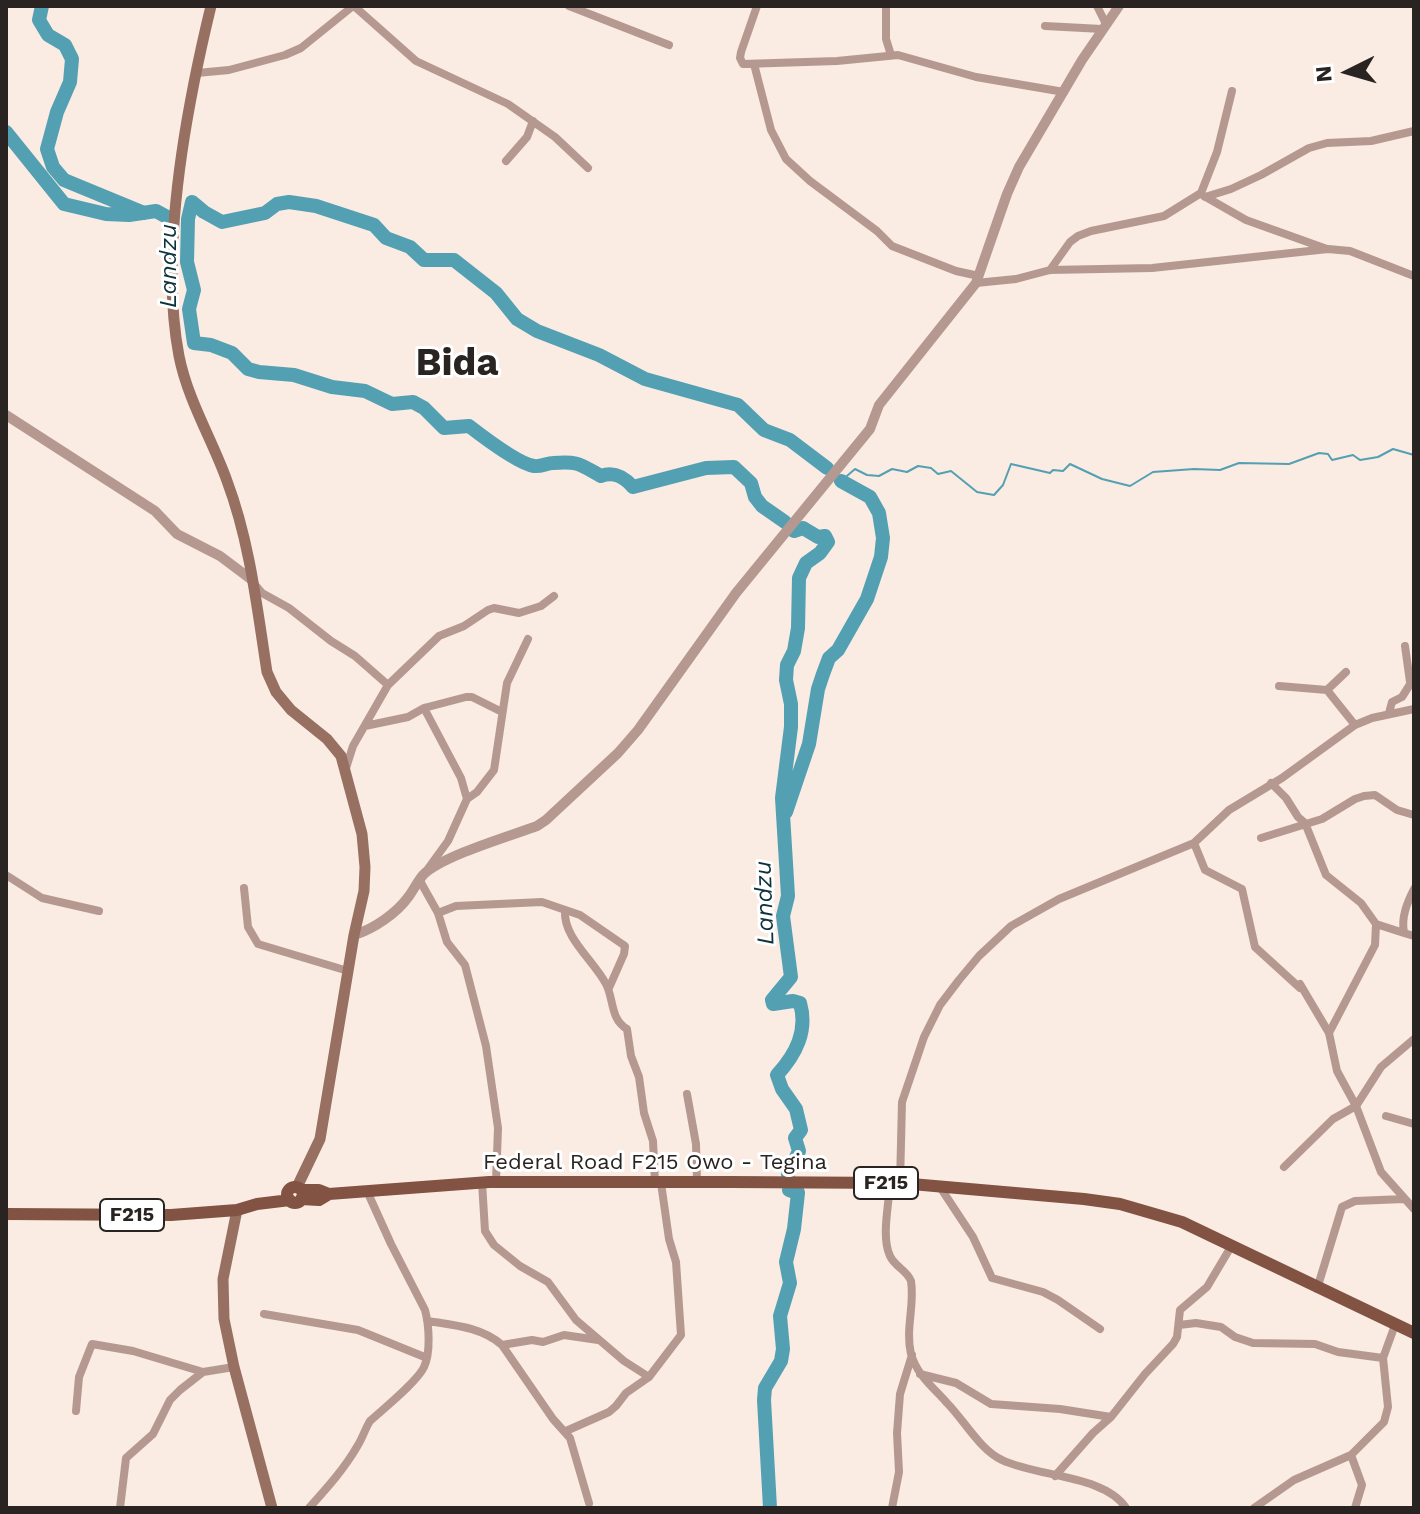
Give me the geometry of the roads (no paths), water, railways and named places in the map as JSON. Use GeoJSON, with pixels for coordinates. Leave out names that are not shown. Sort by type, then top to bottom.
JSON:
{"type":"FeatureCollection","features":[{"type":"Feature","properties":{"kind":"main road"},"geometry":{"type":"LineString","coordinates":[[211,6],[181,156],[173,244],[177,341],[191,398],[242,524],[267,672],[276,692],[341,756],[362,834],[365,867],[364,891],[320,1139],[296,1194]]}},
{"type":"Feature","properties":{"kind":"main road","name":"Federal Road F215 Owo - Tegina"},"geometry":{"type":"LineString","coordinates":[[296,1194],[319,1200],[329,1194],[482,1182],[895,1183],[1120,1204],[1169,1218],[1232,1245],[1317,1289],[1414,1333]]}},
{"type":"Feature","properties":{"kind":"main road","name":"F215"},"geometry":{"type":"LineString","coordinates":[[6,1214],[171,1215],[237,1210],[296,1194]]}},
{"type":"Feature","properties":{"kind":"main road"},"geometry":{"type":"LineString","coordinates":[[237,1210],[222,1299],[234,1367],[272,1508]]}},
{"type":"Feature","properties":{"kind":"street"},"geometry":{"type":"LineString","coordinates":[[197,73],[229,70],[285,55],[301,48],[354,6],[416,61],[493,96],[555,137],[588,168]]}},
{"type":"Feature","properties":{"kind":"street"},"geometry":{"type":"LineString","coordinates":[[569,6],[669,45]]}},
{"type":"Feature","properties":{"kind":"street"},"geometry":{"type":"LineString","coordinates":[[757,6],[740,58],[743,64],[837,61],[891,55],[914,58],[976,77],[1064,92]]}},
{"type":"Feature","properties":{"kind":"street"},"geometry":{"type":"LineString","coordinates":[[886,6],[886,39],[891,55]]}},
{"type":"Feature","properties":{"kind":"street"},"geometry":{"type":"LineString","coordinates":[[1097,6],[1104,26]]}},
{"type":"Feature","properties":{"kind":"street"},"geometry":{"type":"LineString","coordinates":[[422,877],[444,862],[537,826],[618,753],[736,593],[870,429],[879,405],[978,279],[1019,167],[1119,6]]}},
{"type":"Feature","properties":{"kind":"street"},"geometry":{"type":"LineString","coordinates":[[1045,26],[1104,26]]}},
{"type":"Feature","properties":{"kind":"street"},"geometry":{"type":"LineString","coordinates":[[754,64],[771,130],[786,159],[892,246],[978,279],[1016,279],[1050,270],[1152,268],[1328,249],[1350,251],[1414,276]]}},
{"type":"Feature","properties":{"kind":"street"},"geometry":{"type":"LineString","coordinates":[[1203,195],[1232,91]]}},
{"type":"Feature","properties":{"kind":"street"},"geometry":{"type":"LineString","coordinates":[[506,161],[527,137],[533,121]]}},
{"type":"Feature","properties":{"kind":"street"},"geometry":{"type":"LineString","coordinates":[[1050,270],[1070,242],[1091,231],[1164,216],[1203,195],[1231,189],[1309,148],[1327,143],[1371,141],[1414,131]]}},
{"type":"Feature","properties":{"kind":"street"},"geometry":{"type":"LineString","coordinates":[[1203,195],[1246,220],[1328,249]]}},
{"type":"Feature","properties":{"kind":"street"},"geometry":{"type":"LineString","coordinates":[[6,415],[155,511],[177,534],[220,556],[252,580],[262,593],[303,618],[364,663],[388,685]]}},
{"type":"Feature","properties":{"kind":"street"},"geometry":{"type":"LineString","coordinates":[[346,768],[353,746],[388,685],[439,636],[464,626],[488,610],[529,611],[554,596]]}},
{"type":"Feature","properties":{"kind":"street"},"geometry":{"type":"LineString","coordinates":[[354,935],[374,926],[407,899],[448,841],[467,799],[477,792],[494,770],[507,683],[528,639]]}},
{"type":"Feature","properties":{"kind":"street"},"geometry":{"type":"LineString","coordinates":[[1389,713],[1392,702],[1402,697],[1412,680],[1405,646]]}},
{"type":"Feature","properties":{"kind":"street"},"geometry":{"type":"LineString","coordinates":[[1327,690],[1346,672]]}},
{"type":"Feature","properties":{"kind":"street"},"geometry":{"type":"LineString","coordinates":[[1279,686],[1327,690],[1355,725]]}},
{"type":"Feature","properties":{"kind":"street"},"geometry":{"type":"LineString","coordinates":[[365,726],[408,717],[424,708],[466,697],[502,712]]}},
{"type":"Feature","properties":{"kind":"street"},"geometry":{"type":"LineString","coordinates":[[424,708],[461,778],[467,799]]}},
{"type":"Feature","properties":{"kind":"street"},"geometry":{"type":"LineString","coordinates":[[1126,1508],[1114,1494],[1100,1487],[999,1459],[920,1374],[908,1334],[911,1281],[909,1274],[891,1260],[887,1246],[902,1102],[913,1067],[940,1005],[979,956],[1011,926],[1045,906],[1194,843],[1229,810],[1355,725],[1389,713],[1414,709]]}},
{"type":"Feature","properties":{"kind":"street"},"geometry":{"type":"LineString","coordinates":[[1271,783],[1305,823],[1326,875],[1361,903],[1376,924],[1414,936]]}},
{"type":"Feature","properties":{"kind":"street"},"geometry":{"type":"LineString","coordinates":[[1261,838],[1322,819],[1364,796],[1375,795],[1397,810],[1414,815]]}},
{"type":"Feature","properties":{"kind":"street"},"geometry":{"type":"LineString","coordinates":[[1194,843],[1205,870],[1242,889],[1255,947],[1300,986],[1329,1033],[1337,1071],[1356,1106],[1381,1172],[1414,1209]]}},
{"type":"Feature","properties":{"kind":"street"},"geometry":{"type":"LineString","coordinates":[[6,875],[42,898],[99,911]]}},
{"type":"Feature","properties":{"kind":"street"},"geometry":{"type":"LineString","coordinates":[[422,877],[447,942],[465,965],[486,1046],[498,1128],[496,1182]]}},
{"type":"Feature","properties":{"kind":"street"},"geometry":{"type":"LineString","coordinates":[[244,888],[248,927],[258,944],[348,971]]}},
{"type":"Feature","properties":{"kind":"street"},"geometry":{"type":"LineString","coordinates":[[1404,933],[1404,914],[1414,889]]}},
{"type":"Feature","properties":{"kind":"street"},"geometry":{"type":"LineString","coordinates":[[438,913],[456,906],[531,902],[549,903],[580,915],[625,946],[609,988]]}},
{"type":"Feature","properties":{"kind":"street"},"geometry":{"type":"LineString","coordinates":[[565,911],[567,926],[609,988],[618,1023],[627,1029],[676,1262],[682,1326],[677,1343],[649,1377],[626,1393],[609,1412],[566,1431]]}},
{"type":"Feature","properties":{"kind":"street"},"geometry":{"type":"LineString","coordinates":[[1329,1033],[1375,945],[1376,924]]}},
{"type":"Feature","properties":{"kind":"street"},"geometry":{"type":"LineString","coordinates":[[1284,1167],[1333,1119],[1356,1106],[1381,1067],[1414,1039]]}},
{"type":"Feature","properties":{"kind":"street"},"geometry":{"type":"LineString","coordinates":[[687,1094],[690,1125],[695,1139],[697,1182]]}},
{"type":"Feature","properties":{"kind":"street"},"geometry":{"type":"LineString","coordinates":[[1386,1116],[1414,1124]]}},
{"type":"Feature","properties":{"kind":"street"},"geometry":{"type":"LineString","coordinates":[[482,1182],[485,1231],[494,1245],[520,1266],[548,1282],[576,1320],[649,1377]]}},
{"type":"Feature","properties":{"kind":"street"},"geometry":{"type":"LineString","coordinates":[[940,1187],[973,1237],[992,1278],[1043,1292],[1077,1311],[1100,1329]]}},
{"type":"Feature","properties":{"kind":"street"},"geometry":{"type":"LineString","coordinates":[[309,1508],[335,1479],[361,1441],[363,1430],[370,1421],[421,1373],[427,1358],[428,1321],[367,1191]]}},
{"type":"Feature","properties":{"kind":"street"},"geometry":{"type":"LineString","coordinates":[[1317,1289],[1342,1207],[1355,1201],[1404,1199]]}},
{"type":"Feature","properties":{"kind":"street"},"geometry":{"type":"LineString","coordinates":[[1055,1476],[1111,1417],[1173,1344],[1180,1310],[1207,1287],[1232,1245]]}},
{"type":"Feature","properties":{"kind":"street"},"geometry":{"type":"LineString","coordinates":[[264,1314],[358,1330],[427,1358]]}},
{"type":"Feature","properties":{"kind":"street"},"geometry":{"type":"LineString","coordinates":[[428,1321],[481,1332],[502,1345],[553,1419],[566,1431],[589,1503]]}},
{"type":"Feature","properties":{"kind":"street"},"geometry":{"type":"LineString","coordinates":[[1179,1325],[1196,1323],[1221,1327],[1235,1337],[1253,1343],[1315,1344],[1338,1352],[1383,1358]]}},
{"type":"Feature","properties":{"kind":"street"},"geometry":{"type":"LineString","coordinates":[[1254,1508],[1294,1480],[1351,1455],[1384,1422],[1388,1407],[1383,1358],[1395,1325]]}},
{"type":"Feature","properties":{"kind":"street"},"geometry":{"type":"LineString","coordinates":[[502,1345],[532,1340],[543,1342],[564,1335],[599,1340]]}},
{"type":"Feature","properties":{"kind":"street"},"geometry":{"type":"LineString","coordinates":[[76,1411],[79,1377],[92,1344],[133,1351],[203,1372],[234,1367]]}},
{"type":"Feature","properties":{"kind":"street"},"geometry":{"type":"LineString","coordinates":[[892,1508],[899,1472],[900,1394],[912,1355]]}},
{"type":"Feature","properties":{"kind":"street"},"geometry":{"type":"LineString","coordinates":[[120,1508],[126,1458],[153,1434],[170,1400],[203,1372]]}},
{"type":"Feature","properties":{"kind":"street"},"geometry":{"type":"LineString","coordinates":[[920,1374],[956,1383],[991,1404],[1060,1409],[1111,1417]]}},
{"type":"Feature","properties":{"kind":"street"},"geometry":{"type":"LineString","coordinates":[[1351,1455],[1362,1485],[1355,1508]]}},
{"type":"Feature","properties":{"kind":"waterway","name":"Landzu"},"geometry":{"type":"LineString","coordinates":[[42,6],[39,20],[48,35],[65,45],[72,59],[70,82],[57,112],[47,149],[53,167],[64,180],[144,213]]}},
{"type":"Feature","properties":{"kind":"waterway","name":"Landzu"},"geometry":{"type":"LineString","coordinates":[[6,132],[64,204],[106,214],[156,211],[167,217]]}},
{"type":"Feature","properties":{"kind":"waterway","name":"Landzu"},"geometry":{"type":"LineString","coordinates":[[785,522],[762,506],[755,497],[751,483],[734,467],[706,468],[633,487],[618,476],[601,476],[574,463],[534,466],[510,455],[469,426],[444,428],[424,408],[413,402],[392,404],[365,391],[332,387],[294,375],[259,372],[248,369],[232,353],[194,343],[189,309],[194,290],[187,262],[188,219],[192,202],[222,222],[265,213],[277,204],[289,202],[316,206],[374,225],[386,238],[410,247],[424,260],[454,260],[496,293],[517,319],[537,331],[599,355],[645,379],[738,405],[764,430],[790,440],[827,468]]}},
{"type":"Feature","properties":{"kind":"waterway"},"geometry":{"type":"LineString","coordinates":[[841,481],[855,469],[879,476],[892,469],[907,472],[918,466],[931,468],[938,474],[951,471],[977,492],[994,495],[1003,485],[1011,464],[1050,473],[1053,470],[1063,471],[1070,464],[1102,479],[1130,486],[1153,472],[1220,470],[1239,463],[1289,464],[1319,453],[1328,454],[1332,460],[1353,455],[1360,460],[1378,457],[1393,449],[1414,455]]}},
{"type":"Feature","properties":{"kind":"waterway","name":"Landzu"},"geometry":{"type":"LineString","coordinates":[[786,812],[809,744],[823,674],[829,658],[838,650],[867,599],[881,557],[883,538],[879,513],[870,497],[841,481]]}},
{"type":"Feature","properties":{"kind":"waterway","name":"Landzu"},"geometry":{"type":"LineString","coordinates":[[788,1174],[799,1151],[795,1138],[801,1130],[796,1109],[782,1089],[777,1075],[799,1042],[802,1013],[800,1003],[773,1004],[772,1000],[791,977],[783,916],[788,896],[782,798],[791,727],[791,704],[786,680],[798,628],[799,578],[806,563],[820,553],[828,542],[825,536],[818,537],[803,528],[794,531]]}},
{"type":"Feature","properties":{"kind":"waterway","name":"Landzu"},"geometry":{"type":"LineString","coordinates":[[770,1508],[764,1400],[765,1388],[781,1361],[783,1349],[780,1316],[790,1283],[786,1262],[798,1193],[789,1190]]}},
{"type":"Feature","properties":{"kind":"district","name":"Bida"},"geometry":{"type":"Point","coordinates":[457,364]}}]}
